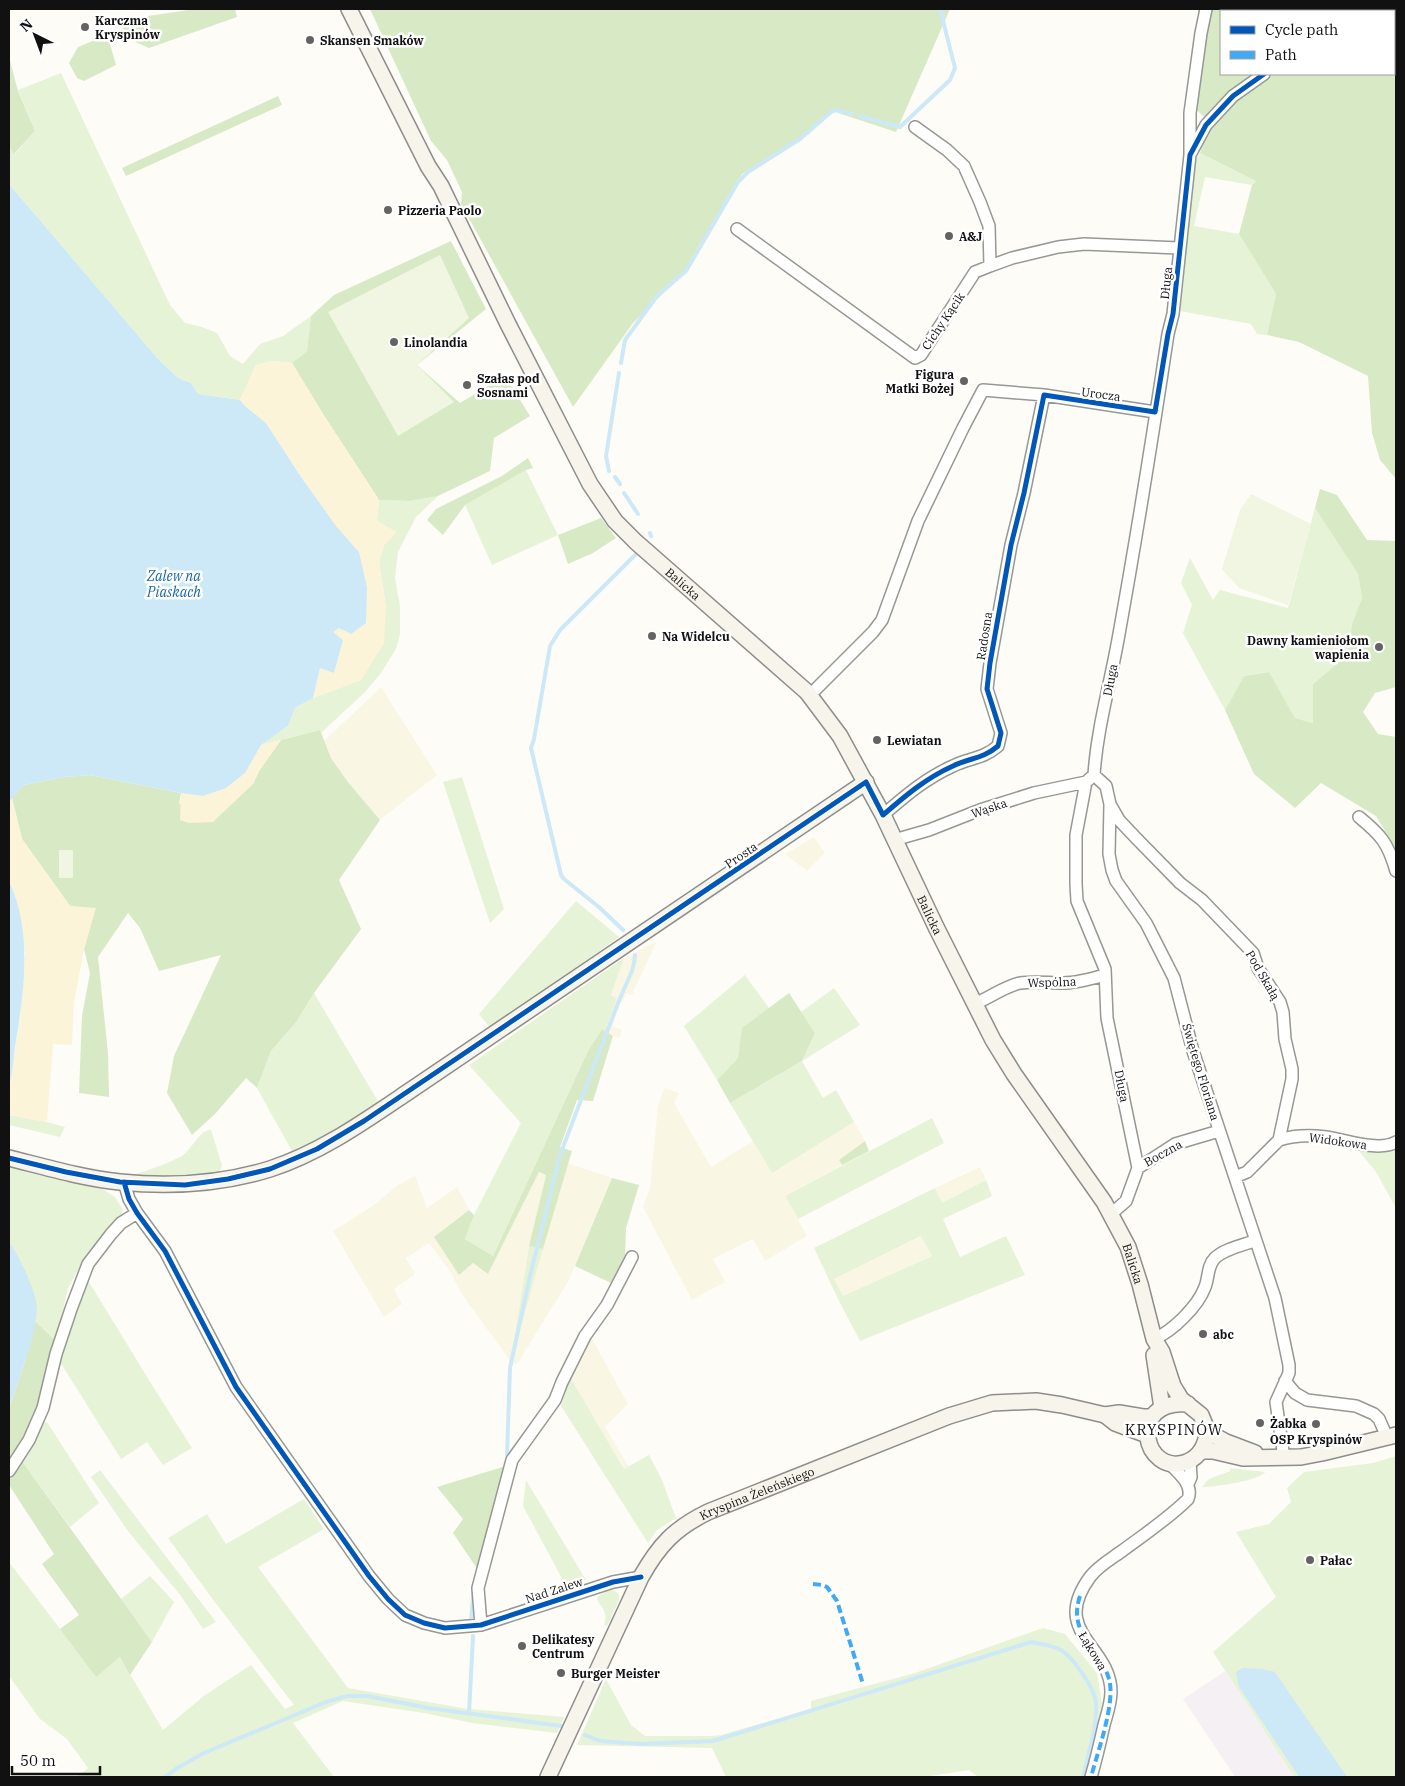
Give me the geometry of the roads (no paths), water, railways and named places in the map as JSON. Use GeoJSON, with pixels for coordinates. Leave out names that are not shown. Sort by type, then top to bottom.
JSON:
{"type":"FeatureCollection","features":[{"type":"Feature","properties":{"kind":"main road","name":"Balicka"},"geometry":{"type":"LineString","coordinates":[[349,9],[428,166],[453,210],[508,324],[590,484],[615,520],[636,542],[807,692],[840,736],[883,815],[974,1004],[1014,1074],[1111,1214],[1131,1254],[1154,1339],[1157,1412]]}},
{"type":"Feature","properties":{"kind":"main road","name":"Prosta"},"geometry":{"type":"LineString","coordinates":[[9,1158],[66,1172],[124,1182],[185,1185],[228,1179],[270,1168],[317,1148],[364,1121],[866,782]]}},
{"type":"Feature","properties":{"kind":"main road","name":"Balicka"},"geometry":{"type":"LineString","coordinates":[[1154,1339],[1162,1352],[1176,1393],[1188,1404]]}},
{"type":"Feature","properties":{"kind":"main road","name":"Kryspina Żeleńskiego"},"geometry":{"type":"LineString","coordinates":[[548,1777],[653,1555],[665,1541],[694,1519],[960,1412],[992,1404],[1036,1401],[1105,1415],[1157,1412]]}},
{"type":"Feature","properties":{"kind":"main road"},"geometry":{"type":"LineString","coordinates":[[1208,1432],[1202,1451],[1190,1461],[1176,1464],[1160,1458],[1149,1445],[1147,1436],[1148,1426],[1157,1412],[1169,1404],[1188,1404],[1201,1415],[1208,1432],[1226,1442],[1263,1456]]}},
{"type":"Feature","properties":{"kind":"main road","name":"Kryspina Żeleńskiego"},"geometry":{"type":"LineString","coordinates":[[1105,1415],[1115,1423],[1147,1436]]}},
{"type":"Feature","properties":{"kind":"main road"},"geometry":{"type":"LineString","coordinates":[[1202,1451],[1213,1451],[1244,1458],[1263,1456],[1284,1458],[1322,1454],[1392,1436]]}},
{"type":"Feature","properties":{"kind":"street","name":"Długa"},"geometry":{"type":"LineString","coordinates":[[1138,1168],[1108,1018],[1105,969],[1078,901],[1076,835],[1096,752],[1119,634],[1142,503],[1168,334],[1173,314],[1190,155],[1190,113],[1206,9]]}},
{"type":"Feature","properties":{"kind":"street"},"geometry":{"type":"LineString","coordinates":[[1190,155],[1206,125],[1233,96],[1263,75]]}},
{"type":"Feature","properties":{"kind":"street"},"geometry":{"type":"LineString","coordinates":[[1190,113],[1206,125]]}},
{"type":"Feature","properties":{"kind":"street"},"geometry":{"type":"LineString","coordinates":[[914,127],[947,150],[964,166],[989,226],[990,266]]}},
{"type":"Feature","properties":{"kind":"street","name":"Cichy Kącik"},"geometry":{"type":"LineString","coordinates":[[737,228],[915,358],[921,355],[975,272],[1012,258],[1058,247],[1084,244],[1179,248]]}},
{"type":"Feature","properties":{"kind":"street","name":"Urocza"},"geometry":{"type":"LineString","coordinates":[[807,692],[816,690],[873,632],[882,620],[918,521],[983,390],[1044,395],[1155,412]]}},
{"type":"Feature","properties":{"kind":"street","name":"Radosna"},"geometry":{"type":"LineString","coordinates":[[883,815],[918,785],[954,765],[989,754],[998,746],[1001,733],[987,689],[988,676],[1010,546],[1024,493],[1044,395]]}},
{"type":"Feature","properties":{"kind":"street","name":"Świętego Floriana"},"geometry":{"type":"LineString","coordinates":[[1090,779],[1106,786],[1110,804],[1109,854],[1112,870],[1121,889],[1146,923],[1174,978],[1193,1051],[1274,1298],[1289,1365],[1289,1373],[1276,1402],[1284,1458]]}},
{"type":"Feature","properties":{"kind":"street","name":"Wąska"},"geometry":{"type":"LineString","coordinates":[[894,840],[929,830],[980,810],[1034,793],[1090,779]]}},
{"type":"Feature","properties":{"kind":"street","name":"Pod Skałą"},"geometry":{"type":"LineString","coordinates":[[1110,804],[1119,820],[1136,838],[1180,883],[1193,891],[1209,906],[1253,953],[1258,968],[1280,1002],[1283,1012],[1285,1039],[1292,1069],[1292,1079],[1279,1140]]}},
{"type":"Feature","properties":{"kind":"street"},"geometry":{"type":"LineString","coordinates":[[1359,816],[1385,842],[1396,871]]}},
{"type":"Feature","properties":{"kind":"street","name":"Wspólna"},"geometry":{"type":"LineString","coordinates":[[974,1004],[1020,983],[1044,981],[1063,983],[1105,975]]}},
{"type":"Feature","properties":{"kind":"street","name":"Boczna"},"geometry":{"type":"LineString","coordinates":[[1138,1168],[1175,1144],[1218,1131]]}},
{"type":"Feature","properties":{"kind":"street","name":"Widokowa"},"geometry":{"type":"LineString","coordinates":[[1279,1140],[1294,1136],[1326,1137],[1376,1147],[1388,1146],[1396,1142]]}},
{"type":"Feature","properties":{"kind":"street"},"geometry":{"type":"LineString","coordinates":[[1235,1177],[1247,1172],[1279,1140]]}},
{"type":"Feature","properties":{"kind":"street"},"geometry":{"type":"LineString","coordinates":[[1111,1214],[1126,1201],[1138,1168]]}},
{"type":"Feature","properties":{"kind":"street","name":"Nad Zalew"},"geometry":{"type":"LineString","coordinates":[[124,1182],[129,1200],[165,1251],[236,1387],[369,1576],[388,1599],[405,1615],[424,1623],[445,1628],[478,1625],[613,1582],[641,1577]]}},
{"type":"Feature","properties":{"kind":"street"},"geometry":{"type":"LineString","coordinates":[[9,1471],[24,1448],[44,1408],[56,1354],[88,1264],[111,1234],[137,1213]]}},
{"type":"Feature","properties":{"kind":"street"},"geometry":{"type":"LineString","coordinates":[[1154,1339],[1163,1335],[1198,1301],[1206,1285],[1210,1265],[1216,1256],[1254,1241]]}},
{"type":"Feature","properties":{"kind":"street"},"geometry":{"type":"LineString","coordinates":[[478,1625],[478,1588],[512,1460],[555,1400],[585,1336],[606,1304],[632,1257]]}},
{"type":"Feature","properties":{"kind":"street"},"geometry":{"type":"LineString","coordinates":[[1285,1381],[1296,1393],[1307,1400],[1356,1406],[1374,1414],[1392,1436]]}},
{"type":"Feature","properties":{"kind":"street","name":"Łąkowa"},"geometry":{"type":"LineString","coordinates":[[1091,1777],[1110,1704],[1111,1691],[1104,1666],[1079,1628],[1076,1616],[1078,1601],[1090,1577],[1100,1567],[1152,1529],[1188,1499],[1190,1494],[1188,1484],[1191,1476],[1190,1461]]}},
{"type":"Feature","properties":{"kind":"street"},"geometry":{"type":"LineString","coordinates":[[1168,1462],[1188,1484]]}},
{"type":"Feature","properties":{"kind":"water","name":"Zalew na Piaskach"},"geometry":{"type":"Polygon","coordinates":[[[9,184],[158,359],[178,378],[191,383],[198,394],[240,400],[266,423],[336,526],[359,552],[367,587],[366,623],[351,634],[339,628],[333,632],[343,640],[334,673],[320,668],[313,698],[295,708],[288,726],[261,745],[245,773],[226,788],[203,796],[90,775],[63,777],[24,785],[9,802],[9,184]]]}},
{"type":"Feature","properties":{"kind":"water"},"geometry":{"type":"Polygon","coordinates":[[[9,881],[17,901],[21,921],[24,963],[21,1005],[9,1085],[9,881]]]}},
{"type":"Feature","properties":{"kind":"water"},"geometry":{"type":"Polygon","coordinates":[[[9,1241],[31,1285],[37,1312],[32,1339],[9,1408],[9,1241]]]}},
{"type":"Feature","properties":{"kind":"water"},"geometry":{"type":"Polygon","coordinates":[[[1243,1668],[1275,1672],[1347,1777],[1299,1777],[1239,1687],[1236,1672],[1243,1668]]]}},
{"type":"Feature","properties":{"kind":"waterway"},"geometry":{"type":"LineString","coordinates":[[860,116],[900,127],[950,80],[955,68],[940,9]]}},
{"type":"Feature","properties":{"kind":"waterway"},"geometry":{"type":"LineString","coordinates":[[621,363],[625,340],[657,296],[686,271],[738,182],[748,172],[800,139],[831,112],[836,110],[852,114]]}},
{"type":"Feature","properties":{"kind":"waterway"},"geometry":{"type":"LineString","coordinates":[[609,471],[606,456],[619,373]]}},
{"type":"Feature","properties":{"kind":"waterway"},"geometry":{"type":"LineString","coordinates":[[615,477],[620,484]]}},
{"type":"Feature","properties":{"kind":"waterway"},"geometry":{"type":"LineString","coordinates":[[624,493],[638,514]]}},
{"type":"Feature","properties":{"kind":"waterway"},"geometry":{"type":"LineString","coordinates":[[623,930],[561,875],[531,748],[550,646],[560,630],[636,554]]}},
{"type":"Feature","properties":{"kind":"waterway"},"geometry":{"type":"LineString","coordinates":[[507,1455],[510,1368],[530,1276],[560,1155],[632,971],[635,955]]}},
{"type":"Feature","properties":{"kind":"waterway"},"geometry":{"type":"LineString","coordinates":[[471,1620],[474,1586]]}},
{"type":"Feature","properties":{"kind":"waterway"},"geometry":{"type":"LineString","coordinates":[[469,1713],[473,1636]]}},
{"type":"Feature","properties":{"kind":"waterway"},"geometry":{"type":"LineString","coordinates":[[585,1735],[600,1741],[641,1744],[713,1741],[1031,1642],[1054,1647],[1072,1659],[1083,1674],[1095,1698],[1095,1722],[1083,1777]]}},
{"type":"Feature","properties":{"kind":"waterway"},"geometry":{"type":"LineString","coordinates":[[165,1777],[204,1753],[326,1702],[347,1696],[367,1696],[428,1708],[561,1726]]}},
{"type":"Feature","properties":{"kind":"place","name":"Karczma Kryspinów"},"geometry":{"type":"Point","coordinates":[85,27]}},
{"type":"Feature","properties":{"kind":"place","name":"Skansen Smaków"},"geometry":{"type":"Point","coordinates":[310,40]}},
{"type":"Feature","properties":{"kind":"place","name":"Pizzeria Paolo"},"geometry":{"type":"Point","coordinates":[388,210]}},
{"type":"Feature","properties":{"kind":"place","name":"A&J"},"geometry":{"type":"Point","coordinates":[949,236]}},
{"type":"Feature","properties":{"kind":"place","name":"Linolandia"},"geometry":{"type":"Point","coordinates":[394,342]}},
{"type":"Feature","properties":{"kind":"place","name":"Figura Matki Bożej"},"geometry":{"type":"Point","coordinates":[964,381]}},
{"type":"Feature","properties":{"kind":"place","name":"Szałas pod Sosnami"},"geometry":{"type":"Point","coordinates":[467,385]}},
{"type":"Feature","properties":{"kind":"place","name":"Na Widelcu"},"geometry":{"type":"Point","coordinates":[652,636]}},
{"type":"Feature","properties":{"kind":"place","name":"Dawny kamieniołom wapienia"},"geometry":{"type":"Point","coordinates":[1379,647]}},
{"type":"Feature","properties":{"kind":"place","name":"Lewiatan"},"geometry":{"type":"Point","coordinates":[877,740]}},
{"type":"Feature","properties":{"kind":"place","name":"abc"},"geometry":{"type":"Point","coordinates":[1203,1334]}},
{"type":"Feature","properties":{"kind":"place","name":"Żabka"},"geometry":{"type":"Point","coordinates":[1260,1423]}},
{"type":"Feature","properties":{"kind":"place","name":"OSP Kryspinów"},"geometry":{"type":"Point","coordinates":[1316,1424]}},
{"type":"Feature","properties":{"kind":"place","name":"Pałac"},"geometry":{"type":"Point","coordinates":[1310,1560]}},
{"type":"Feature","properties":{"kind":"place","name":"Delikatesy Centrum"},"geometry":{"type":"Point","coordinates":[522,1646]}},
{"type":"Feature","properties":{"kind":"place","name":"Burger Meister"},"geometry":{"type":"Point","coordinates":[561,1673]}},
{"type":"Feature","properties":{"kind":"district","name":"KRYSPINÓW"},"geometry":{"type":"Point","coordinates":[1174,1429]}}]}
